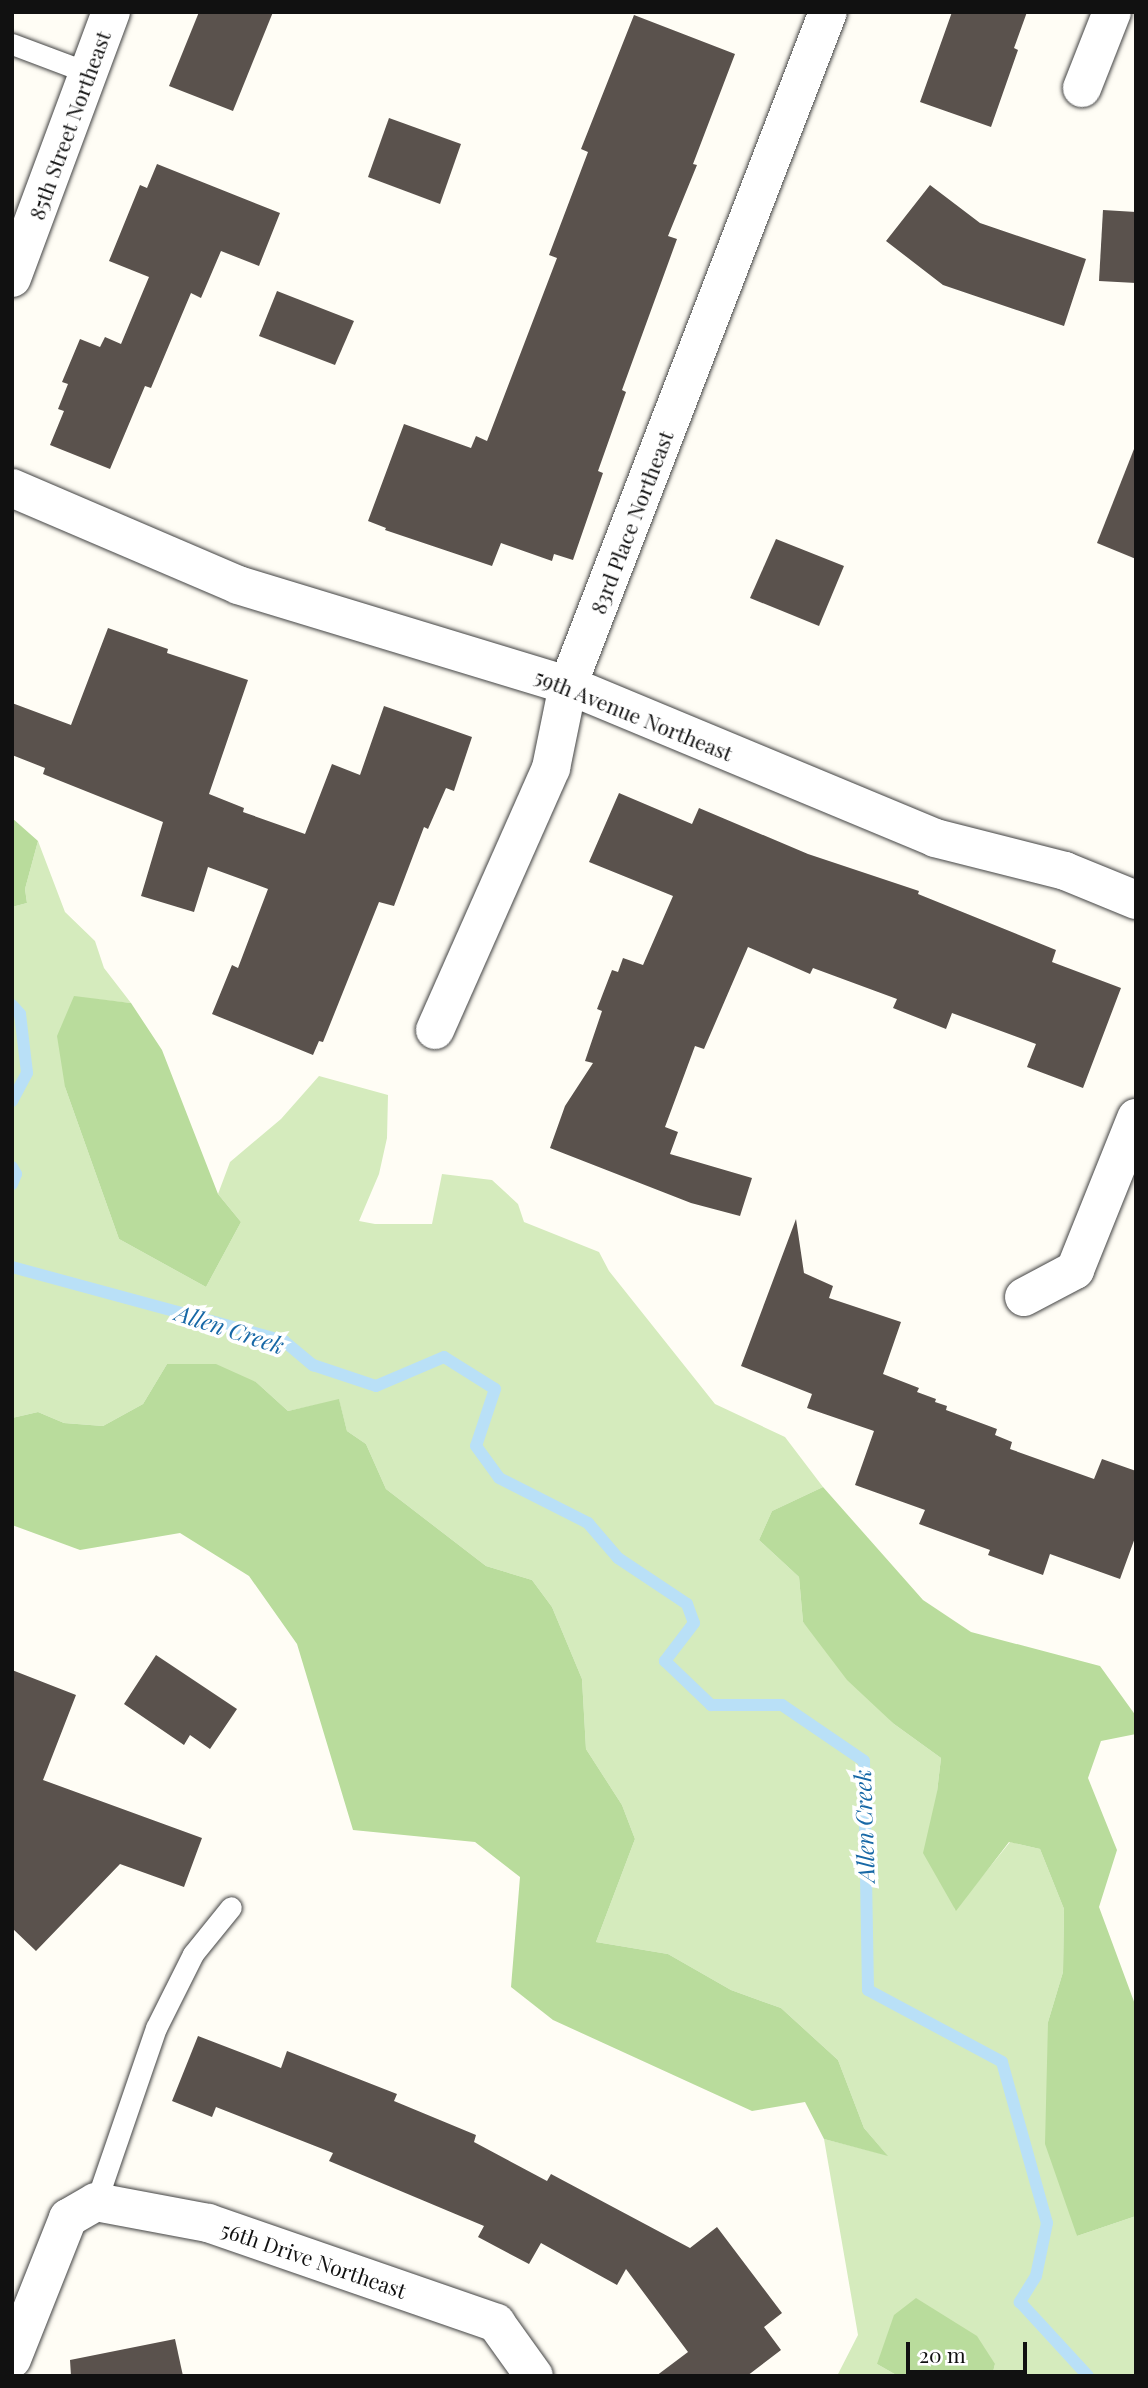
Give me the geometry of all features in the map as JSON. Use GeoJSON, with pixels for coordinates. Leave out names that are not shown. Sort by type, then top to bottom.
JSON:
{"type":"FeatureCollection","features":[{"type":"Feature","properties":{"kind":"street","name":"85th Street Northeast"},"geometry":{"type":"LineString","coordinates":[[12,278],[111,12]]}},
{"type":"Feature","properties":{"kind":"street","name":"83rd Place Northeast"},"geometry":{"type":"LineString","coordinates":[[435,1030],[551,768],[568,685],[828,12]]}},
{"type":"Feature","properties":{"kind":"street"},"geometry":{"type":"LineString","coordinates":[[1082,88],[1112,12]]}},
{"type":"Feature","properties":{"kind":"street","name":"59th Avenue Northeast"},"geometry":{"type":"LineString","coordinates":[[12,488],[238,585],[568,685],[935,838],[1065,871],[1136,900]]}},
{"type":"Feature","properties":{"kind":"street"},"geometry":{"type":"LineString","coordinates":[[1024,1297],[1075,1270],[1136,1118]]}},
{"type":"Feature","properties":{"kind":"street"},"geometry":{"type":"LineString","coordinates":[[12,2359],[82,2210]]}},
{"type":"Feature","properties":{"kind":"street","name":"56th Drive Northeast"},"geometry":{"type":"LineString","coordinates":[[82,2210],[208,2223],[496,2323],[534,2376]]}},
{"type":"Feature","properties":{"kind":"lane"},"geometry":{"type":"LineString","coordinates":[[12,44],[89,73]]}},
{"type":"Feature","properties":{"kind":"lane"},"geometry":{"type":"LineString","coordinates":[[82,2210],[156,2028],[193,1954],[231,1907]]}},
{"type":"Feature","properties":{"kind":"green space"},"geometry":{"type":"Polygon","coordinates":[[[12,818],[38,841],[25,889],[27,903],[12,907],[12,818]]]}},
{"type":"Feature","properties":{"kind":"green space"},"geometry":{"type":"Polygon","coordinates":[[[38,841],[65,912],[95,941],[104,968],[131,1003],[74,997],[65,1087],[119,1239],[206,1287],[241,1222],[218,1194],[230,1162],[281,1119],[319,1076],[388,1095],[387,1138],[379,1174],[359,1221],[375,1224],[432,1224],[442,1174],[492,1180],[518,1204],[524,1222],[599,1252],[609,1271],[715,1404],[785,1437],[823,1487],[772,1511],[759,1540],[799,1577],[803,1622],[894,1724],[941,1758],[937,1792],[955,1910],[1010,1842],[1040,1849],[1064,1909],[1063,1972],[1048,2022],[1077,2236],[1136,2216],[1136,2376],[992,2376],[995,2364],[877,2364],[898,2376],[837,2376],[858,2335],[824,2139],[887,2155],[864,2128],[838,2060],[781,2008],[731,1990],[668,1954],[596,1942],[635,1839],[622,1805],[586,1749],[582,1679],[552,1607],[532,1580],[486,1566],[386,1489],[366,1444],[347,1431],[339,1400],[288,1411],[256,1382],[167,1364],[143,1404],[103,1426],[64,1423],[38,1412],[12,1418],[12,907],[27,903],[25,889],[38,841]]]}},
{"type":"Feature","properties":{"kind":"green space"},"geometry":{"type":"Polygon","coordinates":[[[74,996],[131,1003],[162,1050],[218,1194],[241,1222],[206,1287],[119,1239],[65,1087],[57,1036],[74,996]]]}},
{"type":"Feature","properties":{"kind":"green space"},"geometry":{"type":"Polygon","coordinates":[[[167,1364],[216,1364],[256,1382],[288,1411],[339,1399],[347,1431],[366,1444],[386,1489],[486,1566],[532,1580],[552,1607],[582,1679],[586,1749],[622,1805],[635,1839],[596,1942],[668,1954],[731,1990],[781,2008],[838,2060],[864,2128],[888,2156],[824,2139],[805,2102],[752,2111],[553,2020],[511,1987],[520,1877],[475,1842],[353,1830],[297,1644],[249,1576],[180,1533],[80,1550],[12,1525],[12,1418],[38,1412],[64,1423],[103,1426],[143,1404],[167,1364]]]}},
{"type":"Feature","properties":{"kind":"green space"},"geometry":{"type":"Polygon","coordinates":[[[823,1487],[923,1600],[971,1632],[1100,1666],[1136,1716],[1136,1734],[1101,1741],[1088,1778],[1117,1850],[1099,1907],[1136,2007],[1136,2216],[1077,2236],[1045,2144],[1048,2022],[1063,1972],[1064,1909],[1040,1849],[1009,1842],[956,1911],[923,1853],[937,1792],[941,1758],[894,1724],[847,1680],[803,1622],[799,1577],[759,1540],[772,1511],[823,1487]]]}},
{"type":"Feature","properties":{"kind":"green space"},"geometry":{"type":"Polygon","coordinates":[[[916,2298],[977,2336],[995,2364],[992,2376],[898,2376],[877,2364],[894,2315],[916,2298]]]}},
{"type":"Feature","properties":{"kind":"building"},"geometry":{"type":"Polygon","coordinates":[[[199,12],[273,12],[233,111],[169,86],[199,12]]]}},
{"type":"Feature","properties":{"kind":"building"},"geometry":{"type":"Polygon","coordinates":[[[952,12],[1027,12],[1014,48],[1018,50],[991,127],[920,102],[952,12]]]}},
{"type":"Feature","properties":{"kind":"building"},"geometry":{"type":"Polygon","coordinates":[[[634,15],[735,54],[693,164],[697,165],[668,236],[677,239],[622,390],[626,392],[598,471],[603,473],[573,560],[554,554],[552,561],[501,543],[492,566],[385,530],[386,528],[368,521],[404,424],[471,448],[476,436],[487,441],[557,258],[549,255],[588,152],[581,149],[634,15]]]}},
{"type":"Feature","properties":{"kind":"building"},"geometry":{"type":"Polygon","coordinates":[[[389,118],[461,144],[440,204],[368,177],[389,118]]]}},
{"type":"Feature","properties":{"kind":"building"},"geometry":{"type":"Polygon","coordinates":[[[157,164],[280,213],[259,266],[221,251],[201,298],[191,293],[151,388],[145,386],[110,469],[50,445],[64,411],[58,409],[68,384],[62,382],[80,339],[100,347],[105,337],[121,344],[149,277],[109,261],[140,185],[147,188],[157,164]]]}},
{"type":"Feature","properties":{"kind":"building"},"geometry":{"type":"Polygon","coordinates":[[[930,185],[980,223],[1086,259],[1064,326],[943,285],[886,241],[930,185]]]}},
{"type":"Feature","properties":{"kind":"building"},"geometry":{"type":"Polygon","coordinates":[[[1103,210],[1136,212],[1136,283],[1099,281],[1103,210]]]}},
{"type":"Feature","properties":{"kind":"building"},"geometry":{"type":"Polygon","coordinates":[[[277,291],[354,321],[335,365],[259,336],[277,291]]]}},
{"type":"Feature","properties":{"kind":"building"},"geometry":{"type":"Polygon","coordinates":[[[1134,449],[1136,450],[1136,559],[1097,543],[1134,449]]]}},
{"type":"Feature","properties":{"kind":"building"},"geometry":{"type":"Polygon","coordinates":[[[776,539],[844,566],[819,626],[750,598],[776,539]]]}},
{"type":"Feature","properties":{"kind":"building"},"geometry":{"type":"Polygon","coordinates":[[[108,628],[168,649],[167,653],[248,680],[209,794],[244,808],[243,812],[305,834],[332,764],[360,775],[384,706],[472,737],[454,791],[446,788],[428,829],[424,827],[394,906],[379,902],[323,1042],[319,1041],[313,1055],[212,1014],[232,965],[238,968],[268,889],[208,867],[194,912],[141,896],[163,822],[43,774],[45,768],[12,755],[12,703],[71,725],[108,628]]]}},
{"type":"Feature","properties":{"kind":"building"},"geometry":{"type":"Polygon","coordinates":[[[619,793],[692,824],[699,808],[808,854],[919,891],[918,894],[1056,950],[1052,962],[1121,988],[1083,1088],[1027,1067],[1036,1044],[952,1013],[946,1029],[893,1008],[897,999],[813,968],[810,974],[748,947],[704,1049],[695,1046],[665,1127],[678,1132],[670,1154],[752,1178],[740,1216],[691,1203],[550,1148],[565,1106],[593,1063],[585,1061],[602,1011],[597,1009],[612,970],[618,972],[623,958],[643,965],[673,896],[589,862],[619,793]]]}},
{"type":"Feature","properties":{"kind":"building"},"geometry":{"type":"Polygon","coordinates":[[[796,1219],[804,1273],[833,1286],[829,1298],[901,1322],[883,1374],[919,1388],[917,1392],[936,1399],[935,1402],[947,1406],[946,1410],[997,1429],[995,1435],[1012,1442],[1010,1449],[1094,1479],[1102,1459],[1136,1471],[1136,1535],[1120,1579],[1050,1554],[1043,1575],[988,1555],[990,1550],[919,1524],[925,1510],[855,1485],[874,1431],[807,1408],[812,1394],[741,1366],[796,1219]]]}},
{"type":"Feature","properties":{"kind":"building"},"geometry":{"type":"Polygon","coordinates":[[[156,1655],[237,1709],[210,1749],[190,1735],[184,1745],[124,1704],[156,1655]]]}},
{"type":"Feature","properties":{"kind":"building"},"geometry":{"type":"Polygon","coordinates":[[[12,1670],[76,1695],[43,1780],[202,1838],[184,1887],[120,1864],[36,1951],[12,1928],[12,1670]]]}},
{"type":"Feature","properties":{"kind":"building"},"geometry":{"type":"Polygon","coordinates":[[[198,2036],[281,2068],[287,2051],[397,2094],[394,2101],[476,2135],[474,2142],[547,2181],[551,2174],[690,2248],[717,2227],[782,2313],[764,2327],[781,2350],[747,2376],[656,2376],[688,2352],[626,2269],[617,2285],[541,2243],[529,2264],[478,2237],[484,2226],[329,2161],[333,2153],[216,2107],[212,2117],[172,2101],[198,2036]]]}},
{"type":"Feature","properties":{"kind":"building"},"geometry":{"type":"Polygon","coordinates":[[[175,2339],[183,2376],[71,2376],[70,2360],[175,2339]]]}},
{"type":"Feature","properties":{"kind":"waterway","name":"Allen Creek"},"geometry":{"type":"LineString","coordinates":[[12,1005],[20,1014],[27,1073],[12,1101]]}},
{"type":"Feature","properties":{"kind":"waterway","name":"Allen Creek"},"geometry":{"type":"LineString","coordinates":[[12,1167],[16,1174],[12,1184]]}},
{"type":"Feature","properties":{"kind":"waterway","name":"Allen Creek"},"geometry":{"type":"LineString","coordinates":[[12,1267],[284,1341],[313,1365],[376,1386],[444,1357],[495,1389],[476,1446],[499,1478],[588,1523],[618,1558],[687,1604],[694,1623],[665,1661],[711,1705],[782,1705],[864,1761],[868,1990],[1002,2062],[1047,2223],[1036,2276],[1020,2302],[1088,2376]]}}]}
